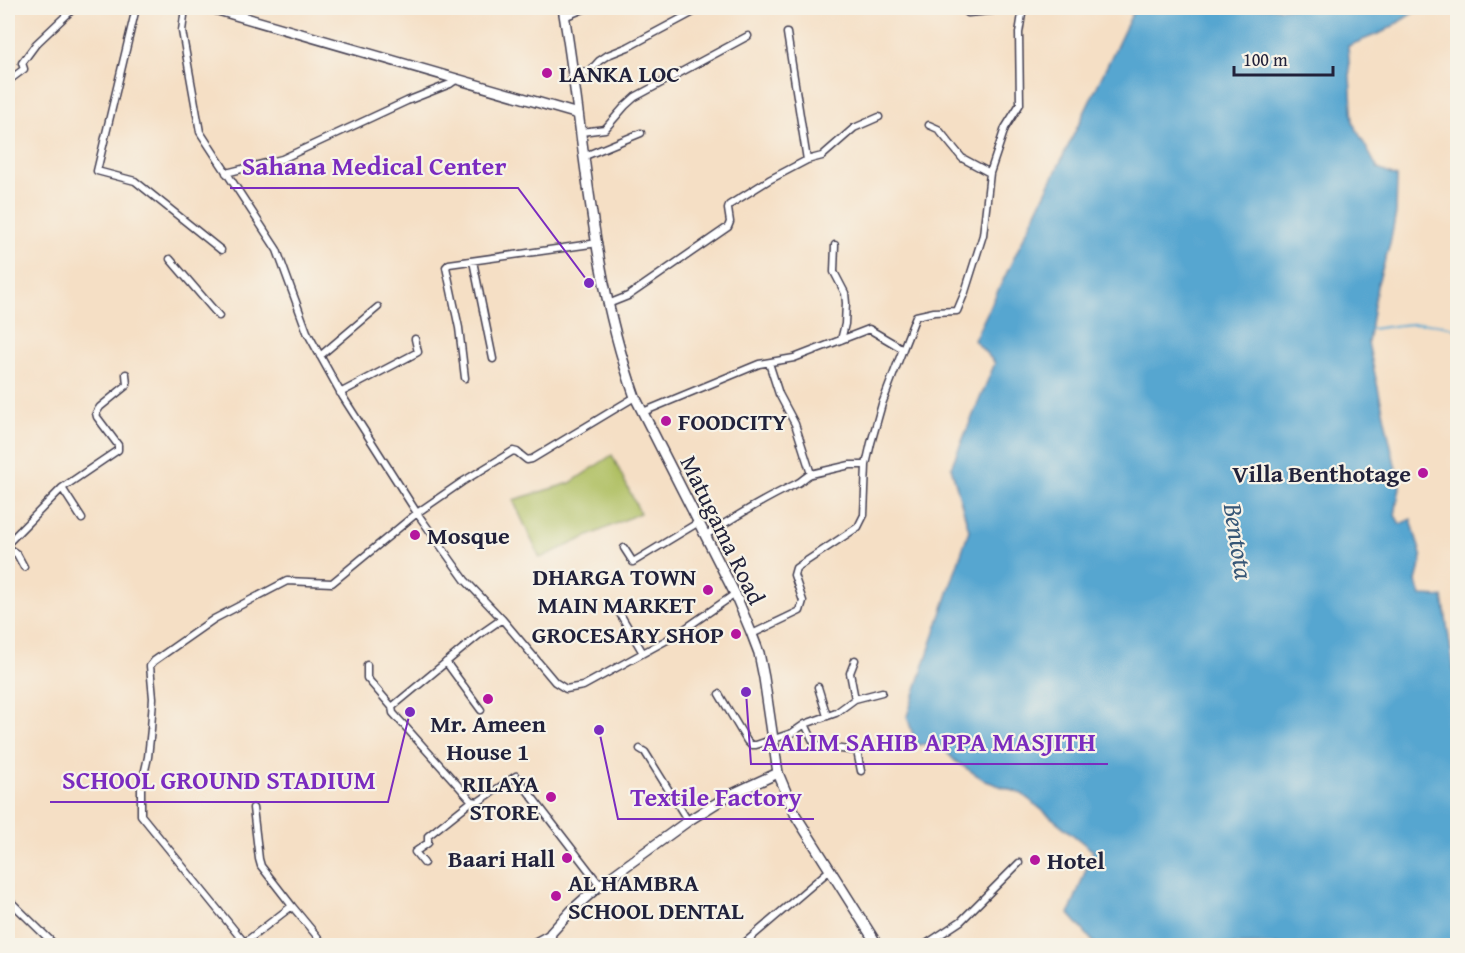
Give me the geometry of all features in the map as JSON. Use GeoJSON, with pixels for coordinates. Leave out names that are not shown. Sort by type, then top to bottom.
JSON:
{"type":"FeatureCollection","features":[{"type":"Feature","properties":{"kind":"main road"},"geometry":{"type":"LineString","coordinates":[[211,8],[578,114]]}},
{"type":"Feature","properties":{"kind":"main road","name":"Matugama Road"},"geometry":{"type":"LineString","coordinates":[[564,12],[608,304],[624,365],[635,397],[735,594],[759,652],[778,773],[796,816],[878,945]]}},
{"type":"Feature","properties":{"kind":"main road"},"geometry":{"type":"LineString","coordinates":[[549,945],[550,933],[600,885],[688,821],[728,796],[778,773]]}},
{"type":"Feature","properties":{"kind":"street"},"geometry":{"type":"LineString","coordinates":[[8,81],[24,69],[22,63],[36,44],[74,8]]}},
{"type":"Feature","properties":{"kind":"street"},"geometry":{"type":"LineString","coordinates":[[136,8],[96,171],[135,181],[220,250]]}},
{"type":"Feature","properties":{"kind":"street"},"geometry":{"type":"LineString","coordinates":[[184,8],[182,31],[200,132],[278,250],[307,332],[340,393],[417,513],[465,580],[502,619],[555,682],[566,689],[583,686],[676,635],[735,594]]}},
{"type":"Feature","properties":{"kind":"street"},"geometry":{"type":"LineString","coordinates":[[564,12],[586,8]]}},
{"type":"Feature","properties":{"kind":"street"},"geometry":{"type":"LineString","coordinates":[[572,71],[588,72],[608,55],[628,47],[701,8]]}},
{"type":"Feature","properties":{"kind":"street"},"geometry":{"type":"LineString","coordinates":[[752,634],[800,611],[803,601],[794,574],[796,568],[858,528],[864,514],[866,465],[882,404],[916,316],[957,311],[965,292],[983,235],[990,173],[1005,128],[1020,104],[1019,33],[1022,8],[968,13],[962,8]]}},
{"type":"Feature","properties":{"kind":"street"},"geometry":{"type":"LineString","coordinates":[[787,33],[807,160]]}},
{"type":"Feature","properties":{"kind":"street"},"geometry":{"type":"LineString","coordinates":[[581,132],[605,129],[635,97],[748,36]]}},
{"type":"Feature","properties":{"kind":"street"},"geometry":{"type":"LineString","coordinates":[[226,173],[282,159],[458,79]]}},
{"type":"Feature","properties":{"kind":"street"},"geometry":{"type":"LineString","coordinates":[[608,304],[628,296],[728,227],[729,205],[769,180],[807,160],[822,156],[854,128],[879,117]]}},
{"type":"Feature","properties":{"kind":"street"},"geometry":{"type":"LineString","coordinates":[[929,125],[938,129],[962,158],[990,173]]}},
{"type":"Feature","properties":{"kind":"street"},"geometry":{"type":"LineString","coordinates":[[585,156],[641,133]]}},
{"type":"Feature","properties":{"kind":"street"},"geometry":{"type":"LineString","coordinates":[[465,378],[459,328],[446,267],[449,264],[598,243]]}},
{"type":"Feature","properties":{"kind":"street"},"geometry":{"type":"LineString","coordinates":[[835,245],[834,272],[845,293],[846,303],[845,324],[841,340]]}},
{"type":"Feature","properties":{"kind":"street"},"geometry":{"type":"LineString","coordinates":[[170,259],[219,316]]}},
{"type":"Feature","properties":{"kind":"street"},"geometry":{"type":"LineString","coordinates":[[473,261],[493,359]]}},
{"type":"Feature","properties":{"kind":"street"},"geometry":{"type":"LineString","coordinates":[[320,356],[378,307]]}},
{"type":"Feature","properties":{"kind":"street"},"geometry":{"type":"LineString","coordinates":[[643,412],[759,364],[794,358],[869,329],[903,349]]}},
{"type":"Feature","properties":{"kind":"street"},"geometry":{"type":"LineString","coordinates":[[340,393],[405,361],[417,352],[415,339]]}},
{"type":"Feature","properties":{"kind":"street"},"geometry":{"type":"LineString","coordinates":[[770,363],[779,394],[795,424],[811,474]]}},
{"type":"Feature","properties":{"kind":"street"},"geometry":{"type":"LineString","coordinates":[[8,543],[62,488],[118,450],[118,445],[96,413],[127,385],[126,374]]}},
{"type":"Feature","properties":{"kind":"street"},"geometry":{"type":"LineString","coordinates":[[292,906],[242,944],[141,815],[141,788],[148,757],[153,698],[150,666],[214,619],[287,581],[332,583],[417,513],[462,482],[513,451],[527,460],[532,459],[635,397]]}},
{"type":"Feature","properties":{"kind":"street"},"geometry":{"type":"LineString","coordinates":[[706,535],[760,501],[800,483],[806,476],[850,465],[866,465]]}},
{"type":"Feature","properties":{"kind":"street"},"geometry":{"type":"LineString","coordinates":[[62,488],[82,519]]}},
{"type":"Feature","properties":{"kind":"street"},"geometry":{"type":"LineString","coordinates":[[624,548],[633,562],[699,522]]}},
{"type":"Feature","properties":{"kind":"street"},"geometry":{"type":"LineString","coordinates":[[8,548],[17,555],[24,567]]}},
{"type":"Feature","properties":{"kind":"street"},"geometry":{"type":"LineString","coordinates":[[616,607],[644,653]]}},
{"type":"Feature","properties":{"kind":"street"},"geometry":{"type":"LineString","coordinates":[[392,707],[502,619]]}},
{"type":"Feature","properties":{"kind":"street"},"geometry":{"type":"LineString","coordinates":[[855,660],[850,673],[855,699]]}},
{"type":"Feature","properties":{"kind":"street"},"geometry":{"type":"LineString","coordinates":[[446,662],[481,710]]}},
{"type":"Feature","properties":{"kind":"street"},"geometry":{"type":"LineString","coordinates":[[367,665],[367,678],[392,707],[393,713],[472,801],[478,802],[516,776],[600,885]]}},
{"type":"Feature","properties":{"kind":"street"},"geometry":{"type":"LineString","coordinates":[[818,687],[827,716]]}},
{"type":"Feature","properties":{"kind":"street"},"geometry":{"type":"LineString","coordinates":[[719,694],[751,745],[792,733],[805,724],[836,713],[855,699],[882,692]]}},
{"type":"Feature","properties":{"kind":"street"},"geometry":{"type":"LineString","coordinates":[[805,724],[814,743],[818,746],[857,751],[861,771]]}},
{"type":"Feature","properties":{"kind":"street"},"geometry":{"type":"LineString","coordinates":[[640,749],[645,752],[688,821]]}},
{"type":"Feature","properties":{"kind":"street"},"geometry":{"type":"LineString","coordinates":[[424,863],[415,852],[428,843],[428,836],[472,801]]}},
{"type":"Feature","properties":{"kind":"street"},"geometry":{"type":"LineString","coordinates":[[254,808],[261,866],[325,945]]}},
{"type":"Feature","properties":{"kind":"street"},"geometry":{"type":"LineString","coordinates":[[923,945],[961,921],[1019,863]]}},
{"type":"Feature","properties":{"kind":"street"},"geometry":{"type":"LineString","coordinates":[[741,945],[831,869]]}},
{"type":"Feature","properties":{"kind":"street"},"geometry":{"type":"LineString","coordinates":[[8,899],[56,945]]}},
{"type":"Feature","properties":{"kind":"street"},"geometry":{"type":"LineString","coordinates":[[527,945],[550,933]]}},
{"type":"Feature","properties":{"kind":"green space"},"geometry":{"type":"Polygon","coordinates":[[[612,455],[640,513],[540,558],[513,500],[570,483],[612,455]]]}},
{"type":"Feature","properties":{"kind":"water","name":"Bentota"},"geometry":{"type":"Polygon","coordinates":[[[1135,8],[1417,8],[1416,11],[1385,31],[1348,46],[1353,123],[1378,169],[1397,177],[1396,213],[1390,244],[1377,286],[1368,343],[1400,487],[1395,515],[1400,524],[1411,519],[1422,558],[1416,581],[1421,596],[1443,597],[1458,700],[1457,945],[1096,945],[1069,914],[1093,851],[1022,794],[986,781],[955,761],[938,743],[916,745],[907,716],[969,530],[951,467],[995,363],[974,340],[1135,8]]]}},
{"type":"Feature","properties":{"kind":"waterway"},"geometry":{"type":"LineString","coordinates":[[1371,329],[1428,323],[1439,324],[1458,331]]}},
{"type":"Feature","properties":{"kind":"place","name":"LANKA LOC"},"geometry":{"type":"Point","coordinates":[547,73]}},
{"type":"Feature","properties":{"kind":"place","name":"Sahana Medical Center"},"geometry":{"type":"Point","coordinates":[589,283]}},
{"type":"Feature","properties":{"kind":"place","name":"FOODCITY"},"geometry":{"type":"Point","coordinates":[666,421]}},
{"type":"Feature","properties":{"kind":"place","name":"Villa Benthotage"},"geometry":{"type":"Point","coordinates":[1423,473]}},
{"type":"Feature","properties":{"kind":"place","name":"Mosque"},"geometry":{"type":"Point","coordinates":[415,535]}},
{"type":"Feature","properties":{"kind":"place","name":"DHARGA TOWN MAIN MARKET"},"geometry":{"type":"Point","coordinates":[708,590]}},
{"type":"Feature","properties":{"kind":"place","name":"GROCESARY SHOP"},"geometry":{"type":"Point","coordinates":[736,634]}},
{"type":"Feature","properties":{"kind":"place","name":"AALIM SAHIB APPA MASJITH"},"geometry":{"type":"Point","coordinates":[746,692]}},
{"type":"Feature","properties":{"kind":"place","name":"Mr. Ameen House 1"},"geometry":{"type":"Point","coordinates":[488,699]}},
{"type":"Feature","properties":{"kind":"place","name":"SCHOOL GROUND STADIUM"},"geometry":{"type":"Point","coordinates":[410,712]}},
{"type":"Feature","properties":{"kind":"place","name":"Textile Factory"},"geometry":{"type":"Point","coordinates":[599,730]}},
{"type":"Feature","properties":{"kind":"place","name":"RILAYA STORE"},"geometry":{"type":"Point","coordinates":[551,797]}},
{"type":"Feature","properties":{"kind":"place","name":"Baari Hall"},"geometry":{"type":"Point","coordinates":[567,858]}},
{"type":"Feature","properties":{"kind":"place","name":"Hotel"},"geometry":{"type":"Point","coordinates":[1035,860]}},
{"type":"Feature","properties":{"kind":"place","name":"AL HAMBRA SCHOOL DENTAL"},"geometry":{"type":"Point","coordinates":[556,896]}}]}
